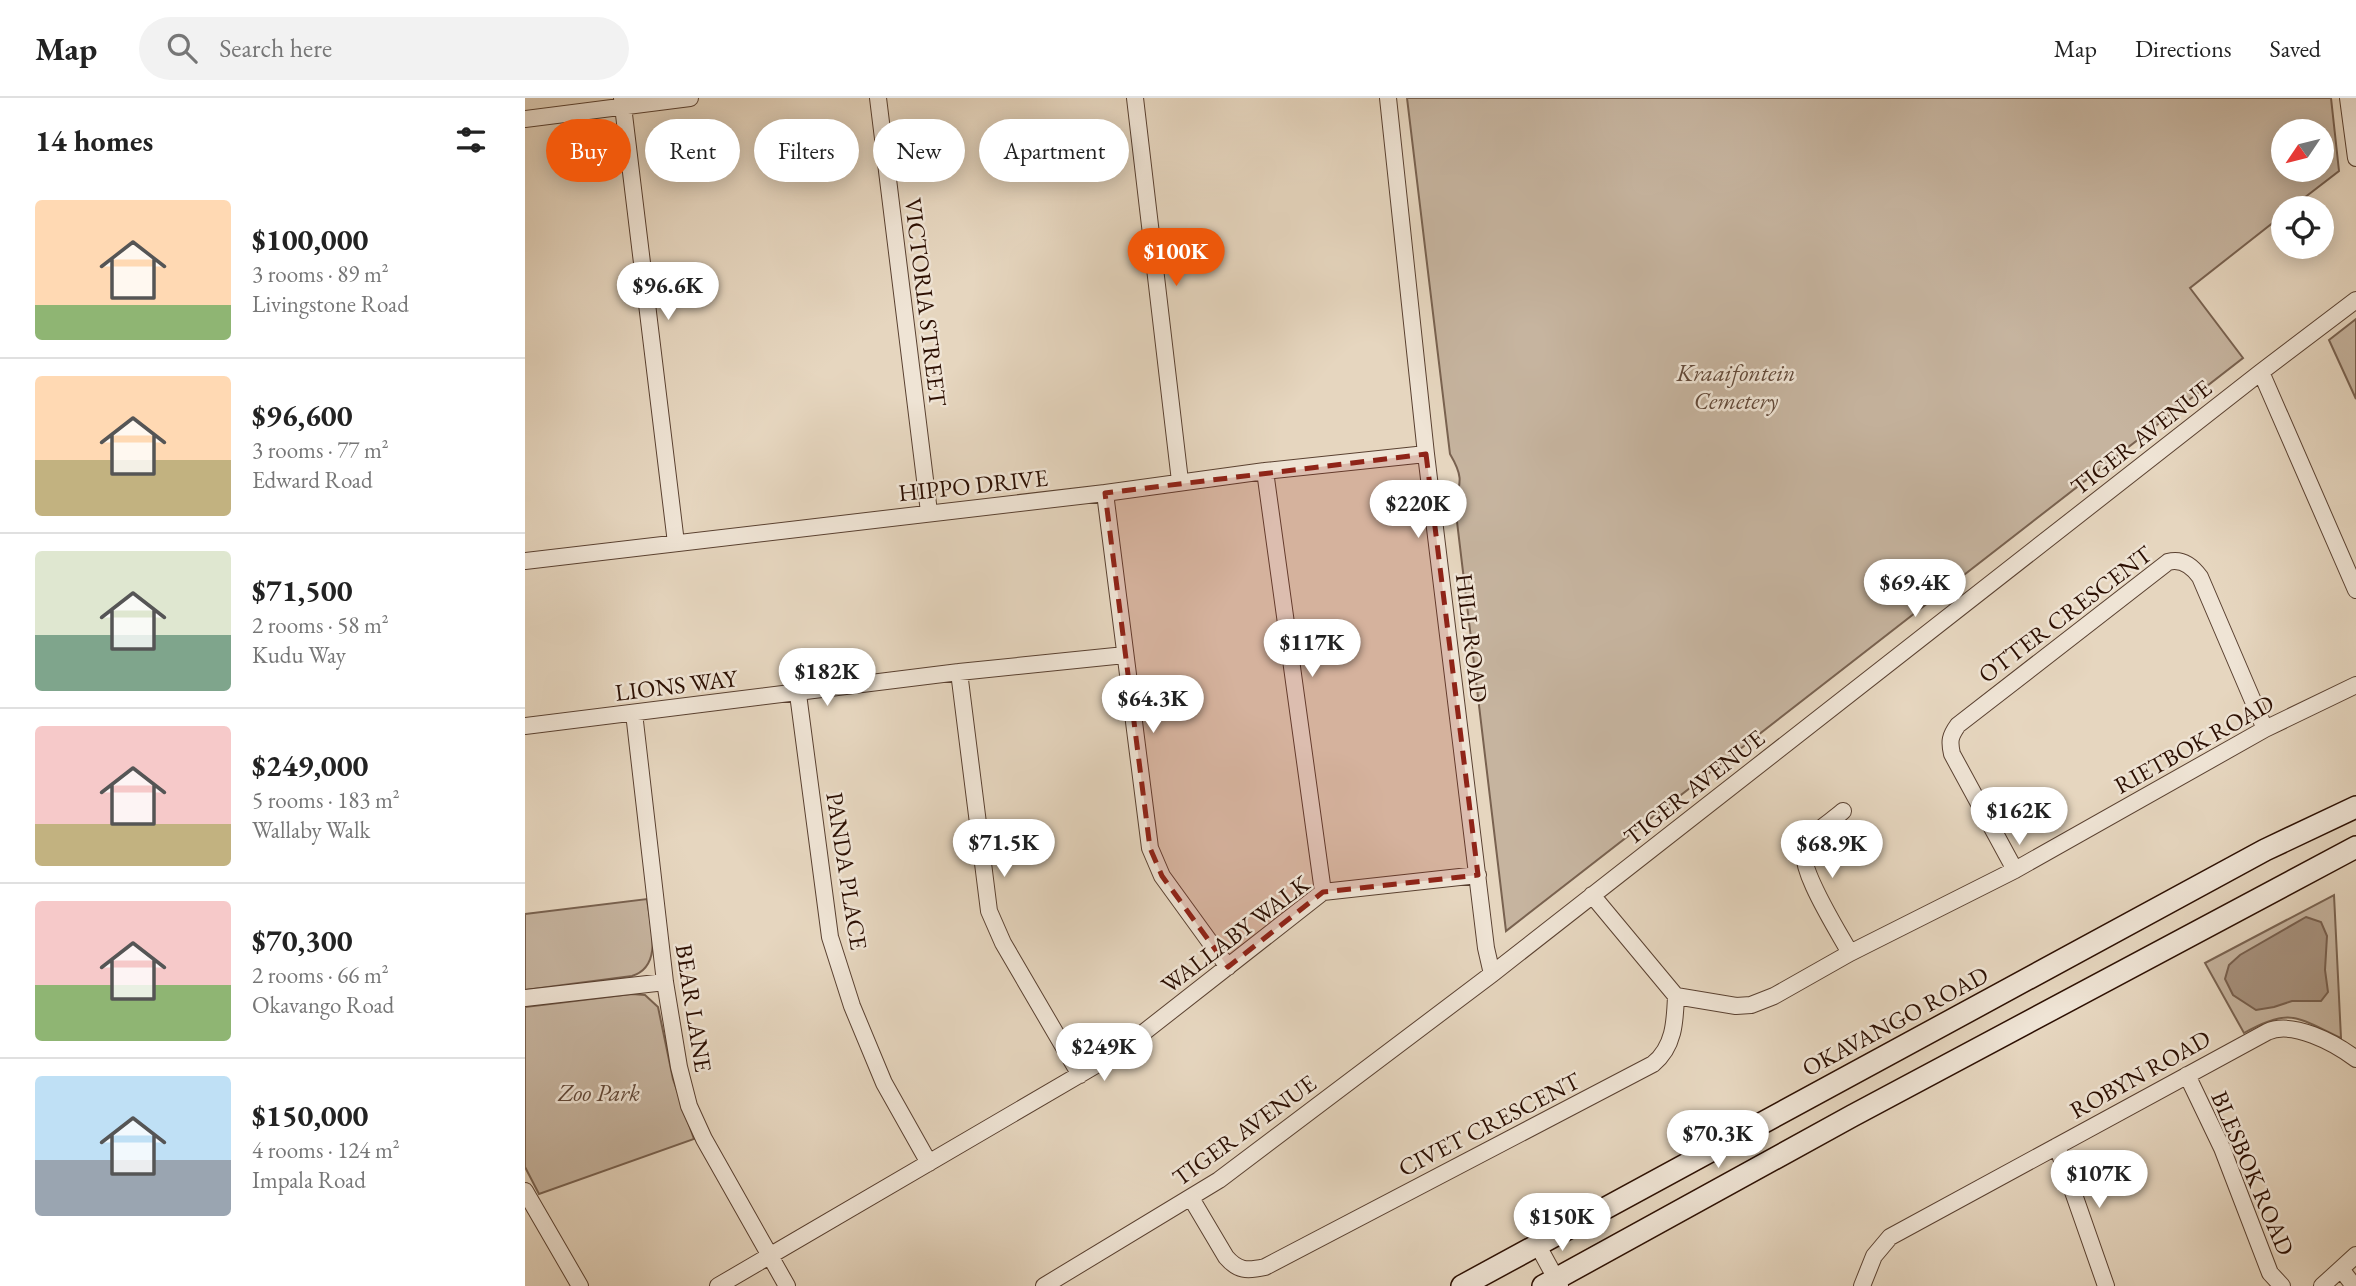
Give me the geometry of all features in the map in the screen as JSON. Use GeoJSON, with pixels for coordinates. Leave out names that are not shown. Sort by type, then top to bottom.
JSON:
{"type":"FeatureCollection","features":[{"type":"Feature","properties":{"kind":"main road","name":"OKAVANGO ROAD"},"geometry":{"type":"LineString","coordinates":[[1462,1286],[2265,850],[2356,807]]}},
{"type":"Feature","properties":{"kind":"main road"},"geometry":{"type":"LineString","coordinates":[[1553,1284],[1852,1116],[2356,847]]}},
{"type":"Feature","properties":{"kind":"street"},"geometry":{"type":"LineString","coordinates":[[525,119],[622,102],[690,98]]}},
{"type":"Feature","properties":{"kind":"street","name":"VICTORIA STREET"},"geometry":{"type":"LineString","coordinates":[[878,98],[929,512]]}},
{"type":"Feature","properties":{"kind":"street"},"geometry":{"type":"LineString","coordinates":[[1135,98],[1181,481]]}},
{"type":"Feature","properties":{"kind":"street","name":"HILL ROAD"},"geometry":{"type":"LineString","coordinates":[[1388,98],[1426,454],[1486,948],[1492,974]]}},
{"type":"Feature","properties":{"kind":"street"},"geometry":{"type":"LineString","coordinates":[[2348,98],[2356,158]]}},
{"type":"Feature","properties":{"kind":"street"},"geometry":{"type":"LineString","coordinates":[[622,102],[676,543]]}},
{"type":"Feature","properties":{"kind":"street","name":"TIGER AVENUE"},"geometry":{"type":"LineString","coordinates":[[1044,1286],[1069,1280],[1219,1180],[1492,974],[2260,372],[2356,300]]}},
{"type":"Feature","properties":{"kind":"street"},"geometry":{"type":"LineString","coordinates":[[2260,372],[2356,590]]}},
{"type":"Feature","properties":{"kind":"street","name":"HIPPO DRIVE"},"geometry":{"type":"LineString","coordinates":[[525,561],[1105,493],[1265,471],[1426,454]]}},
{"type":"Feature","properties":{"kind":"street"},"geometry":{"type":"LineString","coordinates":[[1265,471],[1323,892]]}},
{"type":"Feature","properties":{"kind":"street"},"geometry":{"type":"LineString","coordinates":[[1105,493],[1150,848],[1162,876],[1228,967]]}},
{"type":"Feature","properties":{"kind":"street","name":"OTTER CRESCENT"},"geometry":{"type":"LineString","coordinates":[[2015,870],[1952,754],[1949,742],[1951,736],[1958,725],[2168,562],[2178,560],[2185,563],[2200,577],[2265,729]]}},
{"type":"Feature","properties":{"kind":"street","name":"LIONS WAY"},"geometry":{"type":"LineString","coordinates":[[525,726],[959,672],[1125,655]]}},
{"type":"Feature","properties":{"kind":"street"},"geometry":{"type":"LineString","coordinates":[[959,672],[989,911],[1003,943],[1080,1075]]}},
{"type":"Feature","properties":{"kind":"street","name":"RIETBOK ROAD"},"geometry":{"type":"LineString","coordinates":[[1676,996],[1736,1006],[1751,1005],[1774,996],[1850,953],[2015,870],[2265,729],[2356,685]]}},
{"type":"Feature","properties":{"kind":"street","name":"PANDA PLACE"},"geometry":{"type":"LineString","coordinates":[[798,694],[830,937],[852,1006],[884,1083],[929,1163]]}},
{"type":"Feature","properties":{"kind":"street","name":"BEAR LANE"},"geometry":{"type":"LineString","coordinates":[[634,713],[665,982],[678,1067],[689,1106],[704,1139],[787,1286]]}},
{"type":"Feature","properties":{"kind":"street"},"geometry":{"type":"LineString","coordinates":[[1843,811],[1807,843],[1803,857],[1808,874],[1850,953]]}},
{"type":"Feature","properties":{"kind":"street","name":"WALLABY WALK"},"geometry":{"type":"LineString","coordinates":[[718,1286],[1119,1051],[1323,892],[1478,875]]}},
{"type":"Feature","properties":{"kind":"street"},"geometry":{"type":"LineString","coordinates":[[1592,895],[1676,996]]}},
{"type":"Feature","properties":{"kind":"street"},"geometry":{"type":"LineString","coordinates":[[525,998],[665,982]]}},
{"type":"Feature","properties":{"kind":"street","name":"CIVET CRESCENT"},"geometry":{"type":"LineString","coordinates":[[1191,1198],[1233,1265],[1241,1270],[1265,1267],[1653,1064],[1667,1050],[1671,1039],[1676,996]]}},
{"type":"Feature","properties":{"kind":"street","name":"ROBYN ROAD"},"geometry":{"type":"LineString","coordinates":[[1862,1286],[1874,1256],[1890,1237],[2267,1032],[2282,1027],[2299,1030],[2356,1059]]}},
{"type":"Feature","properties":{"kind":"street","name":"BLESBOK ROAD"},"geometry":{"type":"LineString","coordinates":[[2187,1075],[2222,1148],[2270,1273],[2282,1286]]}},
{"type":"Feature","properties":{"kind":"street"},"geometry":{"type":"LineString","coordinates":[[2057,1146],[2106,1286]]}},
{"type":"Feature","properties":{"kind":"street"},"geometry":{"type":"LineString","coordinates":[[525,1191],[580,1286]]}},
{"type":"Feature","properties":{"kind":"street"},"geometry":{"type":"LineString","coordinates":[[1537,1244],[1553,1284]]}},
{"type":"Feature","properties":{"kind":"street"},"geometry":{"type":"LineString","coordinates":[[2322,1286],[2356,1255]]}},
{"type":"Feature","properties":{"kind":"street"},"geometry":{"type":"LineString","coordinates":[[2341,1269],[2354,1286]]}},
{"type":"Feature","properties":{"kind":"highlighted area"},"geometry":{"type":"Polygon","coordinates":[[[1426,454],[1478,875],[1323,892],[1228,967],[1162,876],[1150,848],[1105,493],[1426,454]]]}},
{"type":"Feature","properties":{"kind":"green space","name":"Kraaifontein Cemetery"},"geometry":{"type":"Polygon","coordinates":[[[1407,98],[2331,98],[2333,119],[2271,119],[2271,182],[2325,182],[2307,196],[2271,196],[2271,224],[2190,288],[2243,358],[1506,931],[1455,505],[1460,479],[1450,454],[1407,98]]]}},
{"type":"Feature","properties":{"kind":"green space","name":"Kraaifontein Cemetery"},"geometry":{"type":"Polygon","coordinates":[[[2335,134],[2339,171],[2335,174],[2335,134]]]}},
{"type":"Feature","properties":{"kind":"green space"},"geometry":{"type":"Polygon","coordinates":[[[2356,319],[2356,399],[2329,340],[2356,319]]]}},
{"type":"Feature","properties":{"kind":"green space"},"geometry":{"type":"Polygon","coordinates":[[[2334,895],[2341,1038],[2293,1018],[2272,1020],[2244,1033],[2205,963],[2334,895]]]}},
{"type":"Feature","properties":{"kind":"green space"},"geometry":{"type":"Polygon","coordinates":[[[647,899],[653,943],[652,954],[642,971],[632,976],[525,990],[525,914],[647,899]]]}},
{"type":"Feature","properties":{"kind":"green space","name":"Zoo Park"},"geometry":{"type":"Polygon","coordinates":[[[632,994],[645,995],[658,1007],[673,1079],[694,1139],[539,1194],[525,1167],[525,1007],[632,994]]]}},
{"type":"Feature","properties":{"kind":"shaded area"},"geometry":{"type":"Polygon","coordinates":[[[2306,917],[2321,922],[2327,936],[2325,970],[2328,992],[2321,1001],[2292,1001],[2256,1010],[2233,995],[2225,979],[2229,965],[2240,955],[2306,917]]]}}]}
